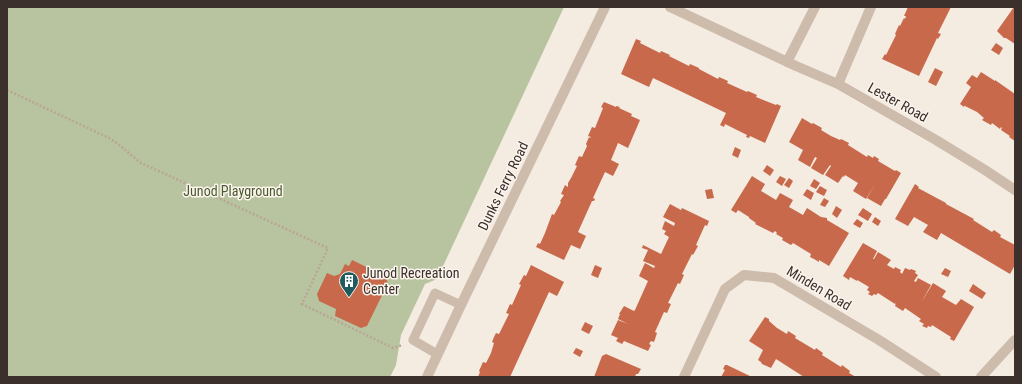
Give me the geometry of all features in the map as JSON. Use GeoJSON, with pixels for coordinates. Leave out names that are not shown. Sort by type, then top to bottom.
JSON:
{"type":"FeatureCollection","features":[{"type":"Feature","properties":{"kind":"street","name":"Dunks Ferry Road"},"geometry":{"type":"LineString","coordinates":[[427,377],[460,305],[605,7]]}},
{"type":"Feature","properties":{"kind":"street"},"geometry":{"type":"LineString","coordinates":[[670,7],[792,64],[815,7]]}},
{"type":"Feature","properties":{"kind":"street"},"geometry":{"type":"LineString","coordinates":[[838,84],[871,7]]}},
{"type":"Feature","properties":{"kind":"street","name":"Lester Road"},"geometry":{"type":"LineString","coordinates":[[792,64],[838,84],[942,143],[1015,190]]}},
{"type":"Feature","properties":{"kind":"street","name":"Minden Road"},"geometry":{"type":"LineString","coordinates":[[684,377],[725,289],[744,275],[774,278],[879,340],[936,377]]}},
{"type":"Feature","properties":{"kind":"street"},"geometry":{"type":"LineString","coordinates":[[981,377],[1015,340]]}},
{"type":"Feature","properties":{"kind":"lane"},"geometry":{"type":"LineString","coordinates":[[437,354],[413,340],[435,293],[460,305]]}},
{"type":"Feature","properties":{"kind":"path"},"geometry":{"type":"LineString","coordinates":[[7,90],[108,137],[141,163],[328,248],[302,304],[393,348],[413,340]]}},
{"type":"Feature","properties":{"kind":"green space","name":"Junod Playground"},"geometry":{"type":"Polygon","coordinates":[[[7,7],[564,7],[437,279],[425,284],[401,335],[396,365],[390,377],[7,377],[7,7]]]}},
{"type":"Feature","properties":{"kind":"building"},"geometry":{"type":"Polygon","coordinates":[[[908,7],[951,7],[938,33],[941,34],[938,39],[937,38],[919,76],[882,59],[885,54],[886,55],[896,35],[895,34],[899,25],[900,26],[904,18],[905,19],[906,16],[904,16],[908,7]]]}},
{"type":"Feature","properties":{"kind":"building"},"geometry":{"type":"Polygon","coordinates":[[[1014,7],[1015,44],[1004,38],[997,31],[1014,7]]]}},
{"type":"Feature","properties":{"kind":"building"},"geometry":{"type":"Polygon","coordinates":[[[636,39],[641,41],[640,43],[660,53],[661,51],[689,66],[690,64],[718,79],[719,77],[728,81],[727,83],[757,95],[756,97],[781,106],[765,143],[750,136],[749,138],[746,137],[747,135],[725,124],[724,127],[720,125],[726,113],[653,78],[649,87],[621,74],[636,39]]]}},
{"type":"Feature","properties":{"kind":"building"},"geometry":{"type":"Polygon","coordinates":[[[996,43],[1003,48],[999,55],[991,50],[996,43]]]}},
{"type":"Feature","properties":{"kind":"building"},"geometry":{"type":"Polygon","coordinates":[[[935,68],[943,72],[936,86],[928,82],[935,68]]]}},
{"type":"Feature","properties":{"kind":"building"},"geometry":{"type":"Polygon","coordinates":[[[981,72],[1015,94],[1015,141],[1001,130],[1001,127],[1000,129],[992,123],[991,125],[982,120],[984,118],[977,112],[965,105],[964,107],[960,104],[971,87],[966,83],[972,75],[977,78],[981,72]]]}},
{"type":"Feature","properties":{"kind":"building"},"geometry":{"type":"Polygon","coordinates":[[[604,102],[620,107],[619,108],[632,114],[631,116],[640,120],[628,148],[618,143],[611,160],[619,164],[613,176],[605,172],[593,198],[595,199],[592,201],[578,232],[586,236],[580,249],[571,245],[564,260],[536,247],[538,243],[540,244],[552,214],[554,215],[561,202],[560,201],[564,195],[561,194],[565,185],[568,187],[568,183],[577,166],[575,165],[579,156],[582,157],[589,137],[591,137],[588,136],[592,127],[595,128],[604,102]]]}},
{"type":"Feature","properties":{"kind":"building"},"geometry":{"type":"Polygon","coordinates":[[[802,118],[822,128],[821,130],[831,136],[849,143],[848,145],[867,157],[868,155],[873,158],[874,156],[879,159],[878,161],[901,173],[881,206],[867,198],[876,183],[866,199],[853,191],[858,183],[845,175],[838,183],[825,175],[831,166],[830,165],[823,175],[811,168],[817,158],[815,157],[810,167],[798,160],[803,150],[789,142],[802,118]]]}},
{"type":"Feature","properties":{"kind":"building"},"geometry":{"type":"Polygon","coordinates":[[[735,147],[741,150],[738,158],[732,155],[735,147]]]}},
{"type":"Feature","properties":{"kind":"building"},"geometry":{"type":"Polygon","coordinates":[[[767,165],[774,170],[770,176],[763,171],[767,165]]]}},
{"type":"Feature","properties":{"kind":"building"},"geometry":{"type":"Polygon","coordinates":[[[752,176],[765,184],[761,191],[776,200],[780,193],[793,200],[789,207],[803,215],[807,208],[821,217],[827,218],[827,220],[849,233],[829,266],[810,257],[811,254],[793,243],[791,245],[782,240],[783,238],[776,234],[777,233],[775,231],[773,233],[755,224],[756,223],[749,217],[738,210],[736,213],[731,210],[752,176]]]}},
{"type":"Feature","properties":{"kind":"building"},"geometry":{"type":"Polygon","coordinates":[[[780,176],[786,179],[782,186],[776,182],[780,176]]]}},
{"type":"Feature","properties":{"kind":"building"},"geometry":{"type":"Polygon","coordinates":[[[789,178],[793,181],[789,188],[784,185],[789,178]]]}},
{"type":"Feature","properties":{"kind":"building"},"geometry":{"type":"Polygon","coordinates":[[[814,179],[820,183],[816,189],[810,186],[814,179]]]}},
{"type":"Feature","properties":{"kind":"building"},"geometry":{"type":"Polygon","coordinates":[[[915,184],[919,187],[918,188],[974,219],[973,220],[992,232],[994,230],[1001,235],[1000,237],[1015,245],[1015,265],[1010,274],[941,233],[937,240],[923,232],[928,225],[914,217],[908,226],[895,219],[915,184]]]}},
{"type":"Feature","properties":{"kind":"building"},"geometry":{"type":"Polygon","coordinates":[[[820,186],[827,190],[824,196],[816,192],[820,186]]]}},
{"type":"Feature","properties":{"kind":"building"},"geometry":{"type":"Polygon","coordinates":[[[712,189],[714,198],[707,199],[705,190],[712,189]]]}},
{"type":"Feature","properties":{"kind":"building"},"geometry":{"type":"Polygon","coordinates":[[[807,189],[814,193],[811,200],[803,195],[807,189]]]}},
{"type":"Feature","properties":{"kind":"building"},"geometry":{"type":"Polygon","coordinates":[[[824,198],[829,201],[825,207],[820,205],[824,198]]]}},
{"type":"Feature","properties":{"kind":"building"},"geometry":{"type":"Polygon","coordinates":[[[670,204],[709,221],[707,226],[705,225],[696,245],[698,246],[693,255],[692,254],[682,274],[684,275],[680,284],[678,283],[668,303],[671,304],[667,313],[664,312],[655,332],[657,333],[654,342],[651,341],[649,344],[651,345],[648,351],[624,341],[622,344],[616,341],[618,338],[611,335],[618,320],[628,324],[618,319],[624,306],[634,311],[635,310],[648,281],[639,276],[645,263],[654,268],[655,266],[643,261],[648,250],[642,248],[643,245],[661,254],[669,237],[664,234],[666,231],[662,229],[665,221],[674,226],[675,223],[663,217],[670,204]]]}},
{"type":"Feature","properties":{"kind":"building"},"geometry":{"type":"Polygon","coordinates":[[[836,206],[842,210],[837,218],[832,214],[836,206]]]}},
{"type":"Feature","properties":{"kind":"building"},"geometry":{"type":"Polygon","coordinates":[[[863,208],[872,214],[868,221],[858,215],[863,208]]]}},
{"type":"Feature","properties":{"kind":"building"},"geometry":{"type":"Polygon","coordinates":[[[875,217],[881,221],[878,226],[872,222],[875,217]]]}},
{"type":"Feature","properties":{"kind":"building"},"geometry":{"type":"Polygon","coordinates":[[[857,219],[863,223],[860,228],[853,224],[857,219]]]}},
{"type":"Feature","properties":{"kind":"building"},"geometry":{"type":"Polygon","coordinates":[[[863,243],[877,251],[873,259],[878,252],[891,260],[887,265],[894,269],[895,267],[901,270],[900,272],[902,274],[905,268],[916,271],[915,273],[918,275],[914,281],[916,282],[918,278],[931,285],[921,303],[933,283],[946,291],[942,297],[956,305],[961,299],[974,307],[954,341],[950,339],[951,337],[932,325],[931,327],[928,326],[927,328],[922,326],[924,324],[919,321],[921,319],[905,308],[903,311],[895,306],[896,303],[895,304],[878,293],[872,296],[868,294],[870,292],[867,290],[869,287],[859,281],[850,277],[849,280],[843,276],[863,243]]]}},
{"type":"Feature","properties":{"kind":"building","name":"Junod Recreation Center"},"geometry":{"type":"Polygon","coordinates":[[[352,260],[385,276],[388,283],[367,326],[361,328],[335,316],[336,309],[319,301],[317,294],[327,273],[334,276],[340,274],[345,264],[349,266],[352,260]]]}},
{"type":"Feature","properties":{"kind":"building"},"geometry":{"type":"Polygon","coordinates":[[[531,265],[564,282],[557,296],[549,292],[510,377],[478,377],[483,362],[486,363],[491,353],[494,337],[496,333],[499,334],[509,314],[506,313],[510,304],[512,305],[521,285],[519,284],[524,275],[526,276],[531,265]]]}},
{"type":"Feature","properties":{"kind":"building"},"geometry":{"type":"Polygon","coordinates":[[[595,265],[602,268],[598,278],[591,275],[595,265]]]}},
{"type":"Feature","properties":{"kind":"building"},"geometry":{"type":"Polygon","coordinates":[[[945,268],[951,271],[948,277],[941,274],[945,268]]]}},
{"type":"Feature","properties":{"kind":"building"},"geometry":{"type":"Polygon","coordinates":[[[973,284],[986,293],[982,299],[969,291],[973,284]]]}},
{"type":"Feature","properties":{"kind":"building"},"geometry":{"type":"Polygon","coordinates":[[[765,317],[769,319],[769,321],[777,328],[787,334],[788,331],[796,336],[795,338],[815,350],[816,348],[823,353],[822,355],[841,367],[842,365],[850,371],[849,373],[856,377],[804,377],[776,359],[771,368],[762,364],[758,360],[763,350],[749,341],[765,317]]]}},
{"type":"Feature","properties":{"kind":"building"},"geometry":{"type":"Polygon","coordinates":[[[585,322],[593,326],[589,334],[581,330],[585,322]]]}},
{"type":"Feature","properties":{"kind":"building"},"geometry":{"type":"Polygon","coordinates":[[[576,348],[583,351],[580,357],[573,353],[576,348]]]}},
{"type":"Feature","properties":{"kind":"building"},"geometry":{"type":"Polygon","coordinates":[[[606,354],[641,369],[635,377],[594,377],[602,356],[606,354]]]}},
{"type":"Feature","properties":{"kind":"building"},"geometry":{"type":"Polygon","coordinates":[[[725,365],[752,377],[721,377],[725,370],[723,369],[725,365]]]}},
{"type":"Feature","properties":{"kind":"place","name":"Junod Recreation Center"},"geometry":{"type":"Point","coordinates":[349,298]}}]}
